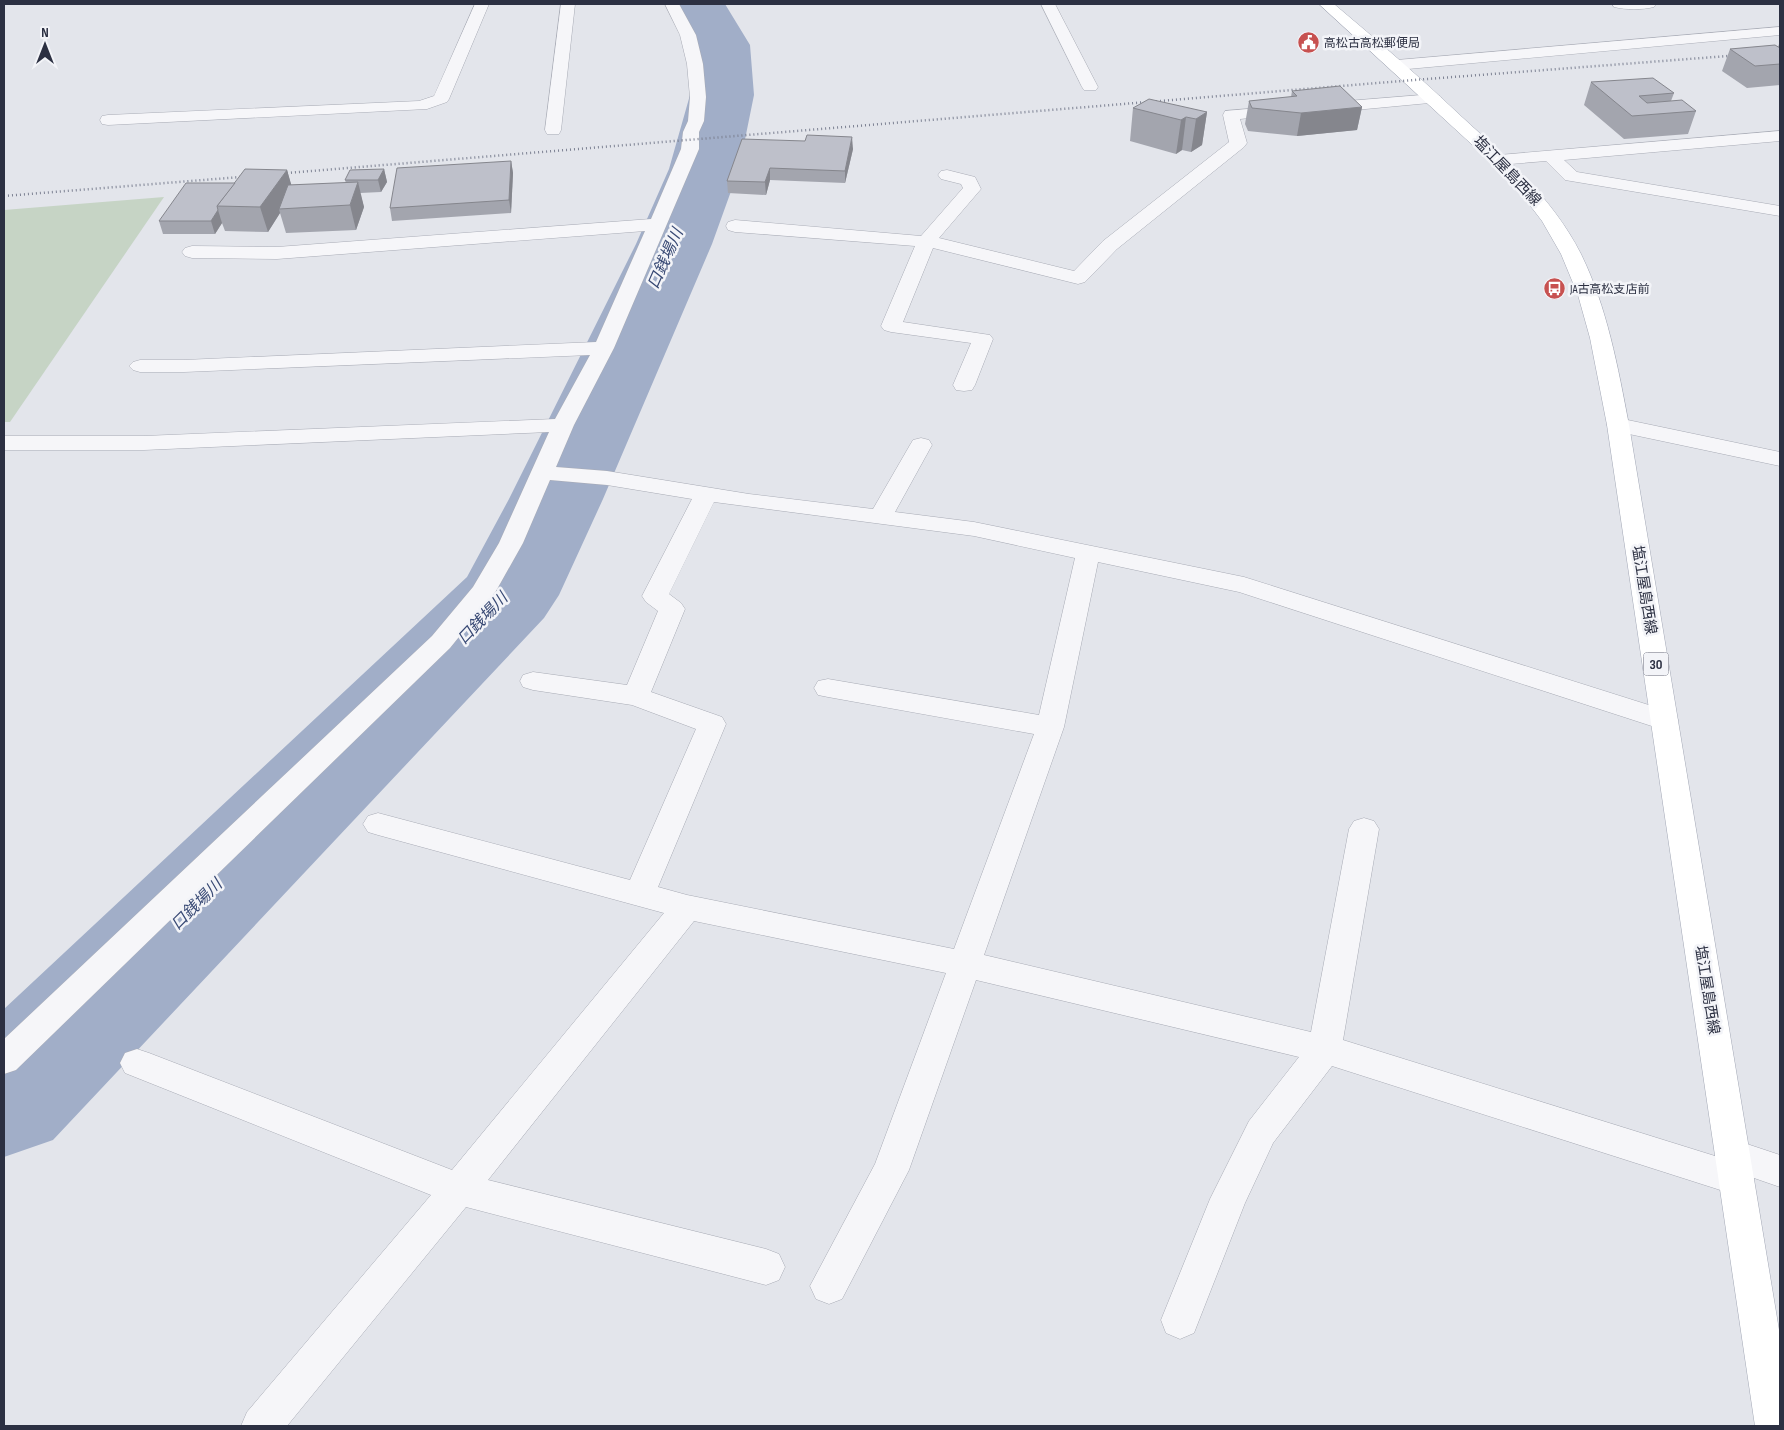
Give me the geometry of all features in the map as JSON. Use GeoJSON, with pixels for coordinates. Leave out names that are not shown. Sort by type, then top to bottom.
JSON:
{"type":"FeatureCollection","features":[{"type":"Feature","properties":{"kind":"main road","name":"塩江屋島西線"},"geometry":{"type":"LineString","coordinates":[[1326,4],[1434,99],[1499,160],[1537,199],[1572,255],[1586,292],[1605,356],[1618,425],[1775,1426]]}},
{"type":"Feature","properties":{"kind":"street"},"geometry":{"type":"LineString","coordinates":[[108,120],[421,106],[441,99],[482,4]]}},
{"type":"Feature","properties":{"kind":"street"},"geometry":{"type":"LineString","coordinates":[[553,130],[568,4]]}},
{"type":"Feature","properties":{"kind":"street"},"geometry":{"type":"LineString","coordinates":[[4,1060],[441,642],[483,591],[510,543],[563,425],[604,348],[659,224],[690,148],[691,132],[696,120],[698,97],[695,64],[688,35],[672,4]]}},
{"type":"Feature","properties":{"kind":"street"},"geometry":{"type":"LineString","coordinates":[[1048,4],[1090,87]]}},
{"type":"Feature","properties":{"kind":"street"},"geometry":{"type":"LineString","coordinates":[[1620,4],[1649,4]]}},
{"type":"Feature","properties":{"kind":"street"},"geometry":{"type":"LineString","coordinates":[[1397,65],[1780,31]]}},
{"type":"Feature","properties":{"kind":"street"},"geometry":{"type":"LineString","coordinates":[[735,226],[926,242],[1078,278],[1110,245],[1238,143],[1231,115],[1434,99]]}},
{"type":"Feature","properties":{"kind":"street"},"geometry":{"type":"LineString","coordinates":[[1499,160],[1780,136]]}},
{"type":"Feature","properties":{"kind":"street"},"geometry":{"type":"LineString","coordinates":[[1550,156],[1571,176],[1780,211]]}},
{"type":"Feature","properties":{"kind":"street"},"geometry":{"type":"LineString","coordinates":[[947,175],[969,181],[972,189],[926,242],[891,326],[983,339],[964,385]]}},
{"type":"Feature","properties":{"kind":"street"},"geometry":{"type":"LineString","coordinates":[[192,252],[277,253],[659,224]]}},
{"type":"Feature","properties":{"kind":"street"},"geometry":{"type":"LineString","coordinates":[[140,366],[184,366],[604,348]]}},
{"type":"Feature","properties":{"kind":"street"},"geometry":{"type":"LineString","coordinates":[[4,443],[144,443],[563,425]]}},
{"type":"Feature","properties":{"kind":"street"},"geometry":{"type":"LineString","coordinates":[[1618,425],[1780,460]]}},
{"type":"Feature","properties":{"kind":"street"},"geometry":{"type":"LineString","coordinates":[[880,517],[921,445]]}},
{"type":"Feature","properties":{"kind":"street"},"geometry":{"type":"LineString","coordinates":[[543,473],[607,478],[706,494],[974,529],[1244,585],[1664,720]]}},
{"type":"Feature","properties":{"kind":"street"},"geometry":{"type":"LineString","coordinates":[[636,696],[672,609],[655,596],[706,494]]}},
{"type":"Feature","properties":{"kind":"street"},"geometry":{"type":"LineString","coordinates":[[829,1286],[891,1170],[1050,726],[1088,554]]}},
{"type":"Feature","properties":{"kind":"street"},"geometry":{"type":"LineString","coordinates":[[533,682],[636,696],[712,724],[639,895]]}},
{"type":"Feature","properties":{"kind":"street"},"geometry":{"type":"LineString","coordinates":[[828,688],[1050,726]]}},
{"type":"Feature","properties":{"kind":"street"},"geometry":{"type":"LineString","coordinates":[[378,824],[687,907],[965,964],[1325,1049],[1734,1167],[1780,1171]]}},
{"type":"Feature","properties":{"kind":"street"},"geometry":{"type":"LineString","coordinates":[[1180,1320],[1228,1199],[1261,1132],[1325,1049],[1364,830]]}},
{"type":"Feature","properties":{"kind":"street"},"geometry":{"type":"LineString","coordinates":[[260,1426],[459,1189],[687,907]]}},
{"type":"Feature","properties":{"kind":"street"},"geometry":{"type":"LineString","coordinates":[[137,1064],[459,1189],[766,1267]]}},
{"type":"Feature","properties":{"kind":"green space"},"geometry":{"type":"Polygon","coordinates":[[[164,197],[10,422],[4,422],[4,210],[164,197]]]}},
{"type":"Feature","properties":{"kind":"building"},"geometry":{"type":"Polygon","coordinates":[[[1775,45],[1780,48],[1780,64],[1755,66],[1730,49],[1775,45]]]}},
{"type":"Feature","properties":{"kind":"building"},"geometry":{"type":"Polygon","coordinates":[[[1653,78],[1674,93],[1639,96],[1647,103],[1682,100],[1696,111],[1632,116],[1591,82],[1653,78]]]}},
{"type":"Feature","properties":{"kind":"building"},"geometry":{"type":"Polygon","coordinates":[[[1340,86],[1362,107],[1301,113],[1252,108],[1249,101],[1297,96],[1292,91],[1340,86]]]}},
{"type":"Feature","properties":{"kind":"building"},"geometry":{"type":"Polygon","coordinates":[[[1149,99],[1207,112],[1196,119],[1186,117],[1181,120],[1133,108],[1149,99]]]}},
{"type":"Feature","properties":{"kind":"building"},"geometry":{"type":"Polygon","coordinates":[[[807,135],[852,137],[845,171],[770,168],[765,182],[727,181],[742,139],[805,141],[807,135]]]}},
{"type":"Feature","properties":{"kind":"building"},"geometry":{"type":"Polygon","coordinates":[[[511,161],[509,200],[390,208],[397,168],[511,161]]]}},
{"type":"Feature","properties":{"kind":"building"},"geometry":{"type":"Polygon","coordinates":[[[245,169],[287,170],[260,207],[217,206],[245,169]]]}},
{"type":"Feature","properties":{"kind":"building"},"geometry":{"type":"Polygon","coordinates":[[[384,169],[378,180],[345,180],[350,170],[384,169]]]}},
{"type":"Feature","properties":{"kind":"building"},"geometry":{"type":"Polygon","coordinates":[[[358,182],[350,205],[279,209],[288,185],[358,182]]]}},
{"type":"Feature","properties":{"kind":"building"},"geometry":{"type":"Polygon","coordinates":[[[186,183],[235,183],[217,206],[218,210],[211,221],[159,221],[186,183]]]}},
{"type":"Feature","properties":{"kind":"waterway","name":"口銭場川"},"geometry":{"type":"LineString","coordinates":[[4,1097],[508,595],[556,499],[674,244],[704,169],[722,95],[720,45],[696,4]]}},
{"type":"Feature","properties":{"kind":"railway"},"geometry":{"type":"LineString","coordinates":[[275,174],[1414,80],[1741,55]]}},
{"type":"Feature","properties":{"kind":"railway"},"geometry":{"type":"LineString","coordinates":[[4,196],[253,176]]}},
{"type":"Feature","properties":{"kind":"place","name":"高松古高松郵便局"},"geometry":{"type":"Point","coordinates":[1308,43]}},
{"type":"Feature","properties":{"kind":"place","name":"JA古高松支店前"},"geometry":{"type":"Point","coordinates":[1554,289]}}]}
